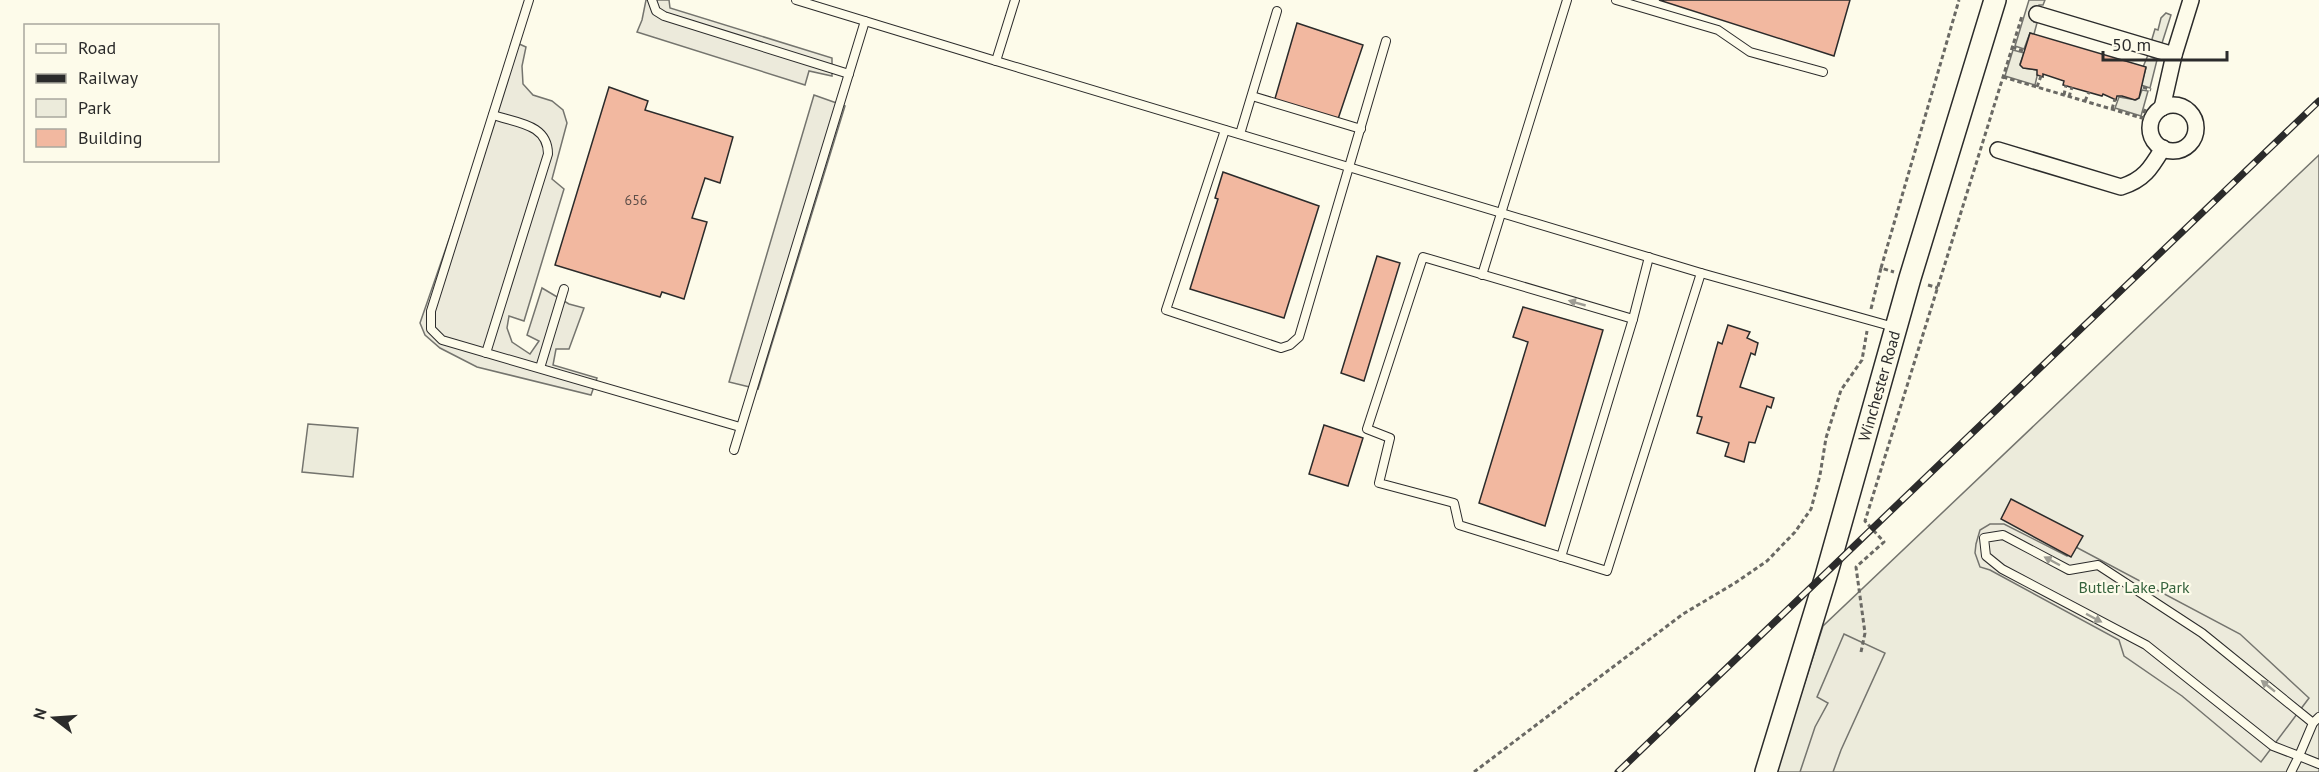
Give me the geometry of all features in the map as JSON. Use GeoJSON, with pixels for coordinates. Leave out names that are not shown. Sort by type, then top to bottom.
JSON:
{"type":"FeatureCollection","features":[{"type":"Feature","properties":{"kind":"main road","name":"Winchester Road"},"geometry":{"type":"LineString","coordinates":[[1766,772],[1826,576],[1910,278],[1995,0]]}},
{"type":"Feature","properties":{"kind":"street"},"geometry":{"type":"LineString","coordinates":[[2162,108],[2176,105],[2184,107],[2195,118],[2196,134],[2186,147],[2171,151],[2163,148],[2157,144],[2151,131],[2152,118],[2162,108],[2174,55],[2191,0]]}},
{"type":"Feature","properties":{"kind":"street"},"geometry":{"type":"LineString","coordinates":[[2037,14],[2174,55]]}},
{"type":"Feature","properties":{"kind":"street"},"geometry":{"type":"LineString","coordinates":[[1998,150],[2121,187],[2137,182],[2150,170],[2163,148]]}},
{"type":"Feature","properties":{"kind":"lane"},"geometry":{"type":"LineString","coordinates":[[529,0],[431,310],[431,329],[442,340],[741,427]]}},
{"type":"Feature","properties":{"kind":"lane"},"geometry":{"type":"LineString","coordinates":[[652,0],[656,10],[664,16],[849,74]]}},
{"type":"Feature","properties":{"kind":"lane"},"geometry":{"type":"LineString","coordinates":[[796,0],[1701,273],[1896,327]]}},
{"type":"Feature","properties":{"kind":"lane"},"geometry":{"type":"LineString","coordinates":[[996,61],[1015,0]]}},
{"type":"Feature","properties":{"kind":"lane"},"geometry":{"type":"LineString","coordinates":[[1482,275],[1567,0]]}},
{"type":"Feature","properties":{"kind":"lane"},"geometry":{"type":"LineString","coordinates":[[1616,0],[1718,30],[1750,52],[1822,72]]}},
{"type":"Feature","properties":{"kind":"lane"},"geometry":{"type":"LineString","coordinates":[[1240,134],[1278,11]]}},
{"type":"Feature","properties":{"kind":"lane"},"geometry":{"type":"LineString","coordinates":[[734,450],[865,21]]}},
{"type":"Feature","properties":{"kind":"lane"},"geometry":{"type":"LineString","coordinates":[[1226,130],[1166,310],[1281,348],[1290,345],[1299,337],[1386,41]]}},
{"type":"Feature","properties":{"kind":"lane"},"geometry":{"type":"LineString","coordinates":[[1252,96],[1361,129]]}},
{"type":"Feature","properties":{"kind":"lane"},"geometry":{"type":"LineString","coordinates":[[486,353],[548,154],[548,142],[540,130],[493,115]]}},
{"type":"Feature","properties":{"kind":"lane"},"geometry":{"type":"LineString","coordinates":[[1633,319],[1423,257],[1367,429],[1390,438],[1379,483],[1454,503],[1459,525],[1607,571],[1701,273]]}},
{"type":"Feature","properties":{"kind":"lane"},"geometry":{"type":"LineString","coordinates":[[1561,557],[1633,319],[1649,257]]}},
{"type":"Feature","properties":{"kind":"lane"},"geometry":{"type":"LineString","coordinates":[[540,368],[564,289]]}},
{"type":"Feature","properties":{"kind":"lane"},"geometry":{"type":"LineString","coordinates":[[2290,772],[2299,756],[2316,720],[2202,633],[2098,565],[2069,570],[2003,534],[1984,538],[1986,556],[2002,569],[2146,645],[2273,746],[2299,756],[2319,764]]}},
{"type":"Feature","properties":{"kind":"path"},"geometry":{"type":"LineString","coordinates":[[1474,772],[1683,614],[1735,584],[1767,561],[1795,532],[1811,509],[1826,438],[1841,390],[1862,360],[1881,267],[1959,0]]}},
{"type":"Feature","properties":{"kind":"path"},"geometry":{"type":"LineString","coordinates":[[2012,47],[2024,51]]}},
{"type":"Feature","properties":{"kind":"path"},"geometry":{"type":"LineString","coordinates":[[2037,87],[2040,76]]}},
{"type":"Feature","properties":{"kind":"path"},"geometry":{"type":"LineString","coordinates":[[2003,77],[2142,118],[2153,81]]}},
{"type":"Feature","properties":{"kind":"path"},"geometry":{"type":"LineString","coordinates":[[2064,95],[2066,86]]}},
{"type":"Feature","properties":{"kind":"path"},"geometry":{"type":"LineString","coordinates":[[2069,97],[2072,87]]}},
{"type":"Feature","properties":{"kind":"path"},"geometry":{"type":"LineString","coordinates":[[2143,87],[2151,90]]}},
{"type":"Feature","properties":{"kind":"path"},"geometry":{"type":"LineString","coordinates":[[2085,101],[2088,92]]}},
{"type":"Feature","properties":{"kind":"path"},"geometry":{"type":"LineString","coordinates":[[2112,109],[2115,99]]}},
{"type":"Feature","properties":{"kind":"path"},"geometry":{"type":"LineString","coordinates":[[1881,267],[1910,278]]}},
{"type":"Feature","properties":{"kind":"path"},"geometry":{"type":"LineString","coordinates":[[1862,652],[1865,633],[1856,567],[1884,542],[1865,521],[1938,288]]}},
{"type":"Feature","properties":{"kind":"green space"},"geometry":{"type":"Polygon","coordinates":[[[2029,0],[2045,0],[2043,5],[2039,5],[2034,22],[2037,23],[2034,34],[2030,33],[2024,49],[2015,46],[2029,0]]]}},
{"type":"Feature","properties":{"kind":"green space"},"geometry":{"type":"Polygon","coordinates":[[[2166,13],[2171,15],[2162,43],[2153,41],[2155,29],[2158,30],[2161,18],[2166,13]]]}},
{"type":"Feature","properties":{"kind":"green space"},"geometry":{"type":"Polygon","coordinates":[[[2013,50],[2024,53],[2020,64],[2024,68],[2037,70],[2035,85],[2005,76],[2013,50]]]}},
{"type":"Feature","properties":{"kind":"green space"},"geometry":{"type":"Polygon","coordinates":[[[2148,55],[2157,60],[2150,88],[2141,85],[2146,68],[2143,67],[2148,55]]]}},
{"type":"Feature","properties":{"kind":"green space"},"geometry":{"type":"Polygon","coordinates":[[[2142,90],[2148,91],[2141,116],[2115,108],[2119,97],[2136,100],[2142,90]]]}},
{"type":"Feature","properties":{"kind":"green space","name":"Butler Lake Park"},"geometry":{"type":"Polygon","coordinates":[[[2319,155],[2319,772],[1776,772],[1823,626],[2319,155]]]}},
{"type":"Feature","properties":{"kind":"green space"},"geometry":{"type":"Polygon","coordinates":[[[308,424],[358,428],[353,477],[302,472],[308,424]]]}},
{"type":"Feature","properties":{"kind":"shaded area"},"geometry":{"type":"Polygon","coordinates":[[[646,0],[669,0],[670,8],[832,58],[832,76],[809,71],[805,85],[637,32],[646,0]]]}},
{"type":"Feature","properties":{"kind":"shaded area"},"geometry":{"type":"Polygon","coordinates":[[[517,43],[526,47],[522,66],[523,84],[533,95],[552,101],[563,110],[567,123],[552,179],[564,189],[524,321],[509,316],[507,328],[512,342],[530,354],[539,341],[527,335],[542,288],[569,304],[584,308],[569,349],[556,349],[553,365],[597,378],[591,395],[477,367],[440,348],[425,335],[420,323],[517,43]]]}},
{"type":"Feature","properties":{"kind":"shaded area"},"geometry":{"type":"Polygon","coordinates":[[[814,95],[845,106],[758,389],[729,382],[814,95]]]}},
{"type":"Feature","properties":{"kind":"shaded area"},"geometry":{"type":"Polygon","coordinates":[[[1990,524],[2004,524],[2067,556],[2074,546],[2240,634],[2309,698],[2261,762],[2182,696],[2124,656],[2119,640],[1990,570],[1980,567],[1975,553],[1976,544],[1980,530],[1990,524]]]}},
{"type":"Feature","properties":{"kind":"shaded area"},"geometry":{"type":"Polygon","coordinates":[[[1844,634],[1885,653],[1833,772],[1800,772],[1815,727],[1828,703],[1817,697],[1844,634]]]}},
{"type":"Feature","properties":{"kind":"building"},"geometry":{"type":"Polygon","coordinates":[[[1659,0],[1850,0],[1834,56],[1659,0]]]}},
{"type":"Feature","properties":{"kind":"building"},"geometry":{"type":"Polygon","coordinates":[[[1297,23],[1363,45],[1337,122],[1274,102],[1297,23]]]}},
{"type":"Feature","properties":{"kind":"building"},"geometry":{"type":"Polygon","coordinates":[[[2030,33],[2146,67],[2139,98],[2135,100],[2117,96],[2116,100],[2103,94],[2102,96],[2063,85],[2064,81],[2043,74],[2043,77],[2037,75],[2037,70],[2023,68],[2020,65],[2030,33]]]}},
{"type":"Feature","properties":{"kind":"building"},"geometry":{"type":"Polygon","coordinates":[[[609,87],[648,101],[645,110],[733,137],[720,183],[705,178],[692,218],[707,222],[684,299],[662,292],[660,297],[555,265],[609,87]]]}},
{"type":"Feature","properties":{"kind":"building"},"geometry":{"type":"Polygon","coordinates":[[[1223,172],[1319,206],[1284,318],[1190,289],[1218,199],[1215,198],[1223,172]]]}},
{"type":"Feature","properties":{"kind":"building"},"geometry":{"type":"Polygon","coordinates":[[[1377,256],[1400,263],[1364,381],[1341,373],[1377,256]]]}},
{"type":"Feature","properties":{"kind":"building"},"geometry":{"type":"Polygon","coordinates":[[[1523,307],[1603,330],[1545,526],[1479,503],[1528,342],[1513,337],[1523,307]]]}},
{"type":"Feature","properties":{"kind":"building"},"geometry":{"type":"Polygon","coordinates":[[[1728,325],[1750,332],[1747,338],[1758,343],[1755,355],[1751,353],[1740,387],[1774,398],[1771,408],[1767,406],[1755,443],[1749,442],[1744,462],[1725,456],[1729,443],[1697,433],[1702,417],[1697,416],[1718,342],[1722,344],[1728,325]]]}},
{"type":"Feature","properties":{"kind":"building"},"geometry":{"type":"Polygon","coordinates":[[[1324,425],[1363,438],[1348,486],[1309,474],[1324,425]]]}},
{"type":"Feature","properties":{"kind":"building"},"geometry":{"type":"Polygon","coordinates":[[[2011,499],[2083,536],[2071,557],[2001,519],[2011,499]]]}},
{"type":"Feature","properties":{"kind":"railway"},"geometry":{"type":"LineString","coordinates":[[1618,772],[2319,101]]}}]}
